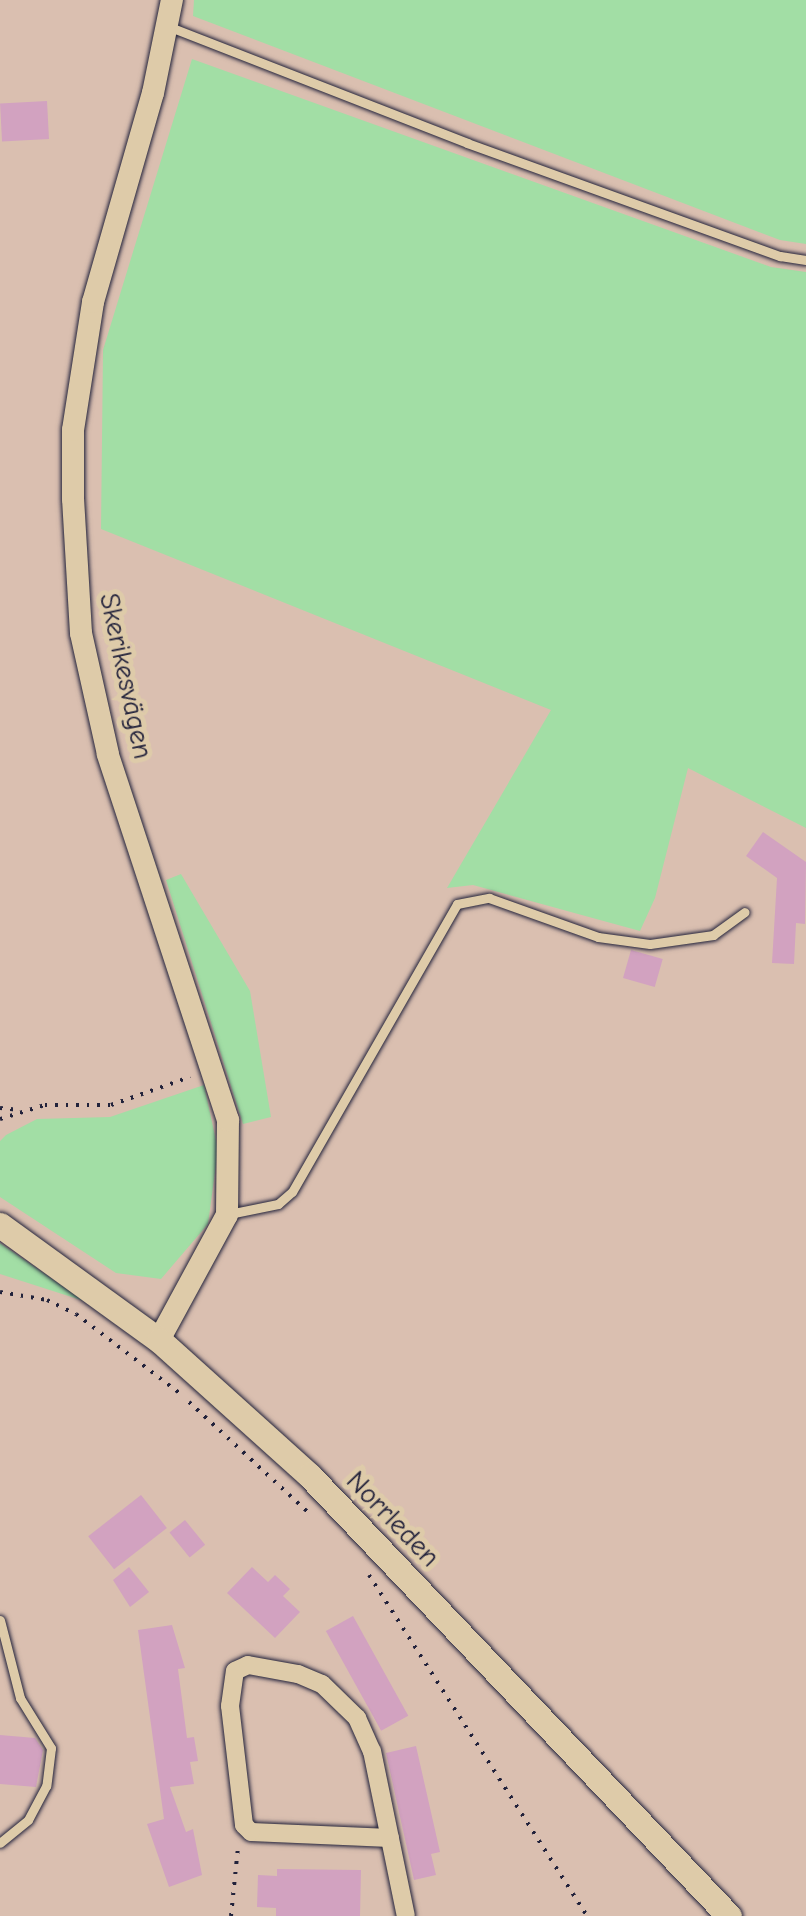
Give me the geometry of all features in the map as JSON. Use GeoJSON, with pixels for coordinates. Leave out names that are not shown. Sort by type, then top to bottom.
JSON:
{"type":"FeatureCollection","features":[{"type":"Feature","properties":{"kind":"main road","name":"Norrleden"},"geometry":{"type":"LineString","coordinates":[[0,1225],[160,1340],[347,1514],[732,1916]]}},
{"type":"Feature","properties":{"kind":"street","name":"Skerikesvägen"},"geometry":{"type":"LineString","coordinates":[[160,1340],[227,1215],[228,1120],[108,754],[81,633],[74,560],[73,430],[82,361],[172,0]]}},
{"type":"Feature","properties":{"kind":"street"},"geometry":{"type":"LineString","coordinates":[[390,1838],[250,1832],[244,1825],[229,1684],[248,1664],[322,1684],[357,1718],[372,1751],[390,1838],[406,1916]]}},
{"type":"Feature","properties":{"kind":"lane"},"geometry":{"type":"LineString","coordinates":[[167,26],[467,142],[780,256],[806,260]]}},
{"type":"Feature","properties":{"kind":"lane"},"geometry":{"type":"LineString","coordinates":[[227,1215],[278,1204],[292,1192],[458,904],[490,898],[598,937],[650,944],[713,935],[745,912]]}},
{"type":"Feature","properties":{"kind":"lane"},"geometry":{"type":"LineString","coordinates":[[0,1620],[20,1698],[50,1748],[46,1786],[28,1820],[0,1843]]}},
{"type":"Feature","properties":{"kind":"path"},"geometry":{"type":"LineString","coordinates":[[0,1108],[111,1105],[214,1068]]}},
{"type":"Feature","properties":{"kind":"path"},"geometry":{"type":"LineString","coordinates":[[0,1119],[27,1110]]}},
{"type":"Feature","properties":{"kind":"path"},"geometry":{"type":"LineString","coordinates":[[0,1292],[46,1300],[90,1323],[182,1395],[312,1516]]}},
{"type":"Feature","properties":{"kind":"path"},"geometry":{"type":"LineString","coordinates":[[358,1564],[588,1916]]}},
{"type":"Feature","properties":{"kind":"path"},"geometry":{"type":"LineString","coordinates":[[231,1916],[233,1852],[250,1832]]}},
{"type":"Feature","properties":{"kind":"green space"},"geometry":{"type":"Polygon","coordinates":[[[194,0],[806,0],[806,244],[780,240],[193,16],[194,0]]]}},
{"type":"Feature","properties":{"kind":"green space"},"geometry":{"type":"Polygon","coordinates":[[[192,59],[771,267],[806,272],[806,828],[688,768],[655,898],[640,931],[473,885],[447,888],[551,710],[101,529],[103,350],[192,59]]]}},
{"type":"Feature","properties":{"kind":"green space"},"geometry":{"type":"Polygon","coordinates":[[[181,874],[250,991],[271,1117],[243,1124],[166,880],[181,874]]]}},
{"type":"Feature","properties":{"kind":"green space"},"geometry":{"type":"Polygon","coordinates":[[[204,1085],[218,1150],[208,1224],[161,1279],[116,1273],[0,1197],[0,1141],[6,1135],[37,1119],[110,1117],[204,1085]]]}},
{"type":"Feature","properties":{"kind":"green space"},"geometry":{"type":"Polygon","coordinates":[[[0,1243],[84,1301],[0,1274],[0,1243]]]}},
{"type":"Feature","properties":{"kind":"building"},"geometry":{"type":"Polygon","coordinates":[[[47,101],[49,139],[2,141],[0,103],[47,101]]]}},
{"type":"Feature","properties":{"kind":"building"},"geometry":{"type":"Polygon","coordinates":[[[763,832],[806,862],[805,924],[796,923],[794,964],[772,963],[777,878],[746,856],[763,832]]]}},
{"type":"Feature","properties":{"kind":"building"},"geometry":{"type":"Polygon","coordinates":[[[631,950],[663,959],[655,987],[623,978],[631,950]]]}},
{"type":"Feature","properties":{"kind":"building"},"geometry":{"type":"Polygon","coordinates":[[[141,1495],[167,1528],[114,1569],[88,1536],[141,1495]]]}},
{"type":"Feature","properties":{"kind":"building"},"geometry":{"type":"Polygon","coordinates":[[[185,1520],[205,1545],[190,1557],[169,1533],[185,1520]]]}},
{"type":"Feature","properties":{"kind":"building"},"geometry":{"type":"Polygon","coordinates":[[[129,1567],[149,1592],[130,1607],[113,1580],[129,1567]]]}},
{"type":"Feature","properties":{"kind":"building"},"geometry":{"type":"Polygon","coordinates":[[[252,1567],[268,1582],[275,1575],[290,1589],[283,1596],[300,1612],[275,1638],[227,1593],[252,1567]]]}},
{"type":"Feature","properties":{"kind":"building"},"geometry":{"type":"Polygon","coordinates":[[[353,1616],[408,1716],[381,1731],[326,1631],[353,1616]]]}},
{"type":"Feature","properties":{"kind":"building"},"geometry":{"type":"Polygon","coordinates":[[[172,1625],[185,1668],[178,1669],[187,1738],[194,1737],[198,1761],[190,1762],[194,1784],[170,1787],[186,1832],[193,1829],[202,1875],[169,1887],[147,1824],[164,1819],[138,1630],[172,1625]]]}},
{"type":"Feature","properties":{"kind":"building"},"geometry":{"type":"Polygon","coordinates":[[[0,1735],[35,1738],[43,1750],[36,1787],[0,1784],[0,1735]]]}},
{"type":"Feature","properties":{"kind":"building"},"geometry":{"type":"Polygon","coordinates":[[[416,1746],[440,1852],[431,1854],[436,1875],[414,1880],[386,1753],[416,1746]]]}},
{"type":"Feature","properties":{"kind":"building"},"geometry":{"type":"Polygon","coordinates":[[[277,1869],[361,1870],[360,1916],[276,1916],[276,1908],[257,1907],[258,1875],[277,1876],[277,1869]]]}}]}
